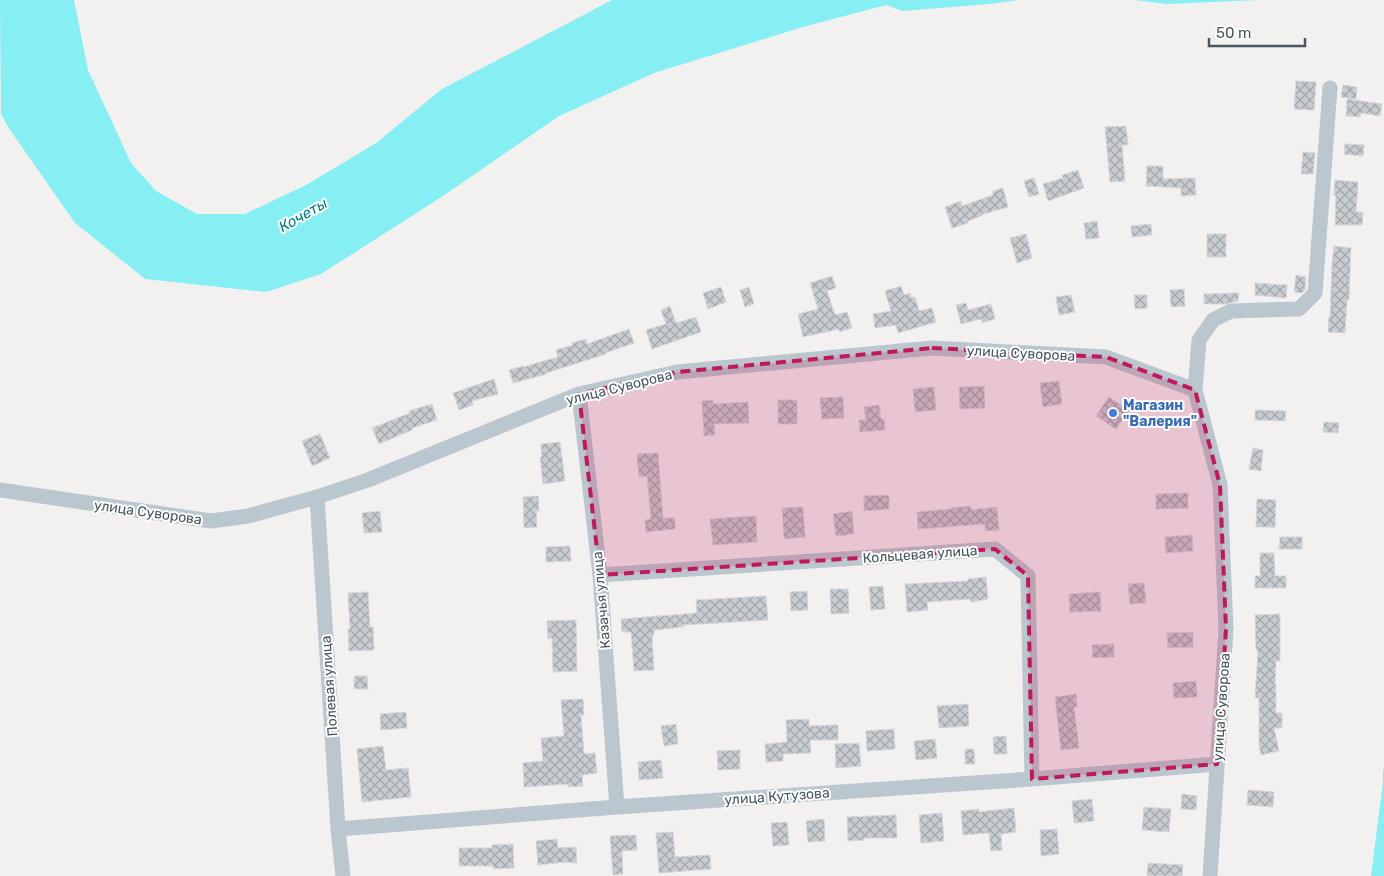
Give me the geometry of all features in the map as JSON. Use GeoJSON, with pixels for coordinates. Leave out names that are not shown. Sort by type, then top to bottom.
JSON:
{"type":"FeatureCollection","features":[{"type":"Feature","properties":{"kind":"street","name":"улица Суворова"},"geometry":{"type":"LineString","coordinates":[[1210,876],[1226,629],[1220,485],[1195,390],[1199,340],[1213,320],[1230,311],[1299,309],[1315,293],[1330,88]]}},
{"type":"Feature","properties":{"kind":"street","name":"улица Суворова"},"geometry":{"type":"LineString","coordinates":[[0,490],[210,521],[248,516],[368,480],[580,394],[677,372],[932,348],[1106,357],[1195,390]]}},
{"type":"Feature","properties":{"kind":"street","name":"Казачья улица"},"geometry":{"type":"LineString","coordinates":[[580,394],[600,575],[617,807]]}},
{"type":"Feature","properties":{"kind":"street","name":"Полевая улица"},"geometry":{"type":"LineString","coordinates":[[316,497],[338,828],[343,876]]}},
{"type":"Feature","properties":{"kind":"street","name":"Кольцевая улица"},"geometry":{"type":"LineString","coordinates":[[600,575],[995,549],[1028,576],[1032,779]]}},
{"type":"Feature","properties":{"kind":"street","name":"улица Кутузова"},"geometry":{"type":"LineString","coordinates":[[338,828],[1032,779],[1217,764]]}},
{"type":"Feature","properties":{"kind":"highlighted area"},"geometry":{"type":"Polygon","coordinates":[[[932,348],[1106,357],[1195,390],[1220,485],[1226,629],[1217,764],[1032,779],[1028,576],[995,549],[600,575],[579,394],[677,372],[932,348]]]}},
{"type":"Feature","properties":{"kind":"water","name":"Кочеты"},"geometry":{"type":"Polygon","coordinates":[[[0,0],[74,0],[88,70],[131,163],[156,191],[197,214],[245,214],[308,184],[376,143],[442,89],[612,0],[1019,0],[903,11],[886,5],[803,27],[654,73],[559,116],[443,196],[321,274],[266,292],[145,279],[75,223],[8,127],[1,114],[0,0]]]}},
{"type":"Feature","properties":{"kind":"water"},"geometry":{"type":"Polygon","coordinates":[[[1135,0],[1259,0],[1166,4],[1135,0]]]}},
{"type":"Feature","properties":{"kind":"water"},"geometry":{"type":"Polygon","coordinates":[[[1384,768],[1384,876],[1371,876],[1383,782],[1384,768]]]}},
{"type":"Feature","properties":{"kind":"building"},"geometry":{"type":"Polygon","coordinates":[[[1296,81],[1316,82],[1314,110],[1294,109],[1296,81]]]}},
{"type":"Feature","properties":{"kind":"building"},"geometry":{"type":"Polygon","coordinates":[[[1343,85],[1357,87],[1356,99],[1341,97],[1343,85]]]}},
{"type":"Feature","properties":{"kind":"building"},"geometry":{"type":"Polygon","coordinates":[[[1347,99],[1382,104],[1380,116],[1361,113],[1360,117],[1346,116],[1347,99]]]}},
{"type":"Feature","properties":{"kind":"building"},"geometry":{"type":"Polygon","coordinates":[[[1126,126],[1128,145],[1122,145],[1125,181],[1110,182],[1105,127],[1126,126]]]}},
{"type":"Feature","properties":{"kind":"building"},"geometry":{"type":"Polygon","coordinates":[[[1345,144],[1364,145],[1363,156],[1344,154],[1345,144]]]}},
{"type":"Feature","properties":{"kind":"building"},"geometry":{"type":"Polygon","coordinates":[[[1303,152],[1315,153],[1313,174],[1301,174],[1303,152]]]}},
{"type":"Feature","properties":{"kind":"building"},"geometry":{"type":"Polygon","coordinates":[[[1147,166],[1163,166],[1163,179],[1195,178],[1196,195],[1181,196],[1181,188],[1146,186],[1147,166]]]}},
{"type":"Feature","properties":{"kind":"building"},"geometry":{"type":"Polygon","coordinates":[[[1078,170],[1084,188],[1048,201],[1043,184],[1063,178],[1062,175],[1078,170]]]}},
{"type":"Feature","properties":{"kind":"building"},"geometry":{"type":"Polygon","coordinates":[[[1034,178],[1039,194],[1029,197],[1024,181],[1034,178]]]}},
{"type":"Feature","properties":{"kind":"building"},"geometry":{"type":"Polygon","coordinates":[[[1335,180],[1358,182],[1356,212],[1363,212],[1362,225],[1335,225],[1335,180]]]}},
{"type":"Feature","properties":{"kind":"building"},"geometry":{"type":"Polygon","coordinates":[[[1003,188],[1008,207],[983,214],[968,221],[968,223],[952,228],[945,207],[961,201],[962,206],[993,195],[993,191],[1003,188]]]}},
{"type":"Feature","properties":{"kind":"building"},"geometry":{"type":"Polygon","coordinates":[[[1097,221],[1099,238],[1086,239],[1084,223],[1097,221]]]}},
{"type":"Feature","properties":{"kind":"building"},"geometry":{"type":"Polygon","coordinates":[[[1151,224],[1152,235],[1132,237],[1131,226],[1151,224]]]}},
{"type":"Feature","properties":{"kind":"building"},"geometry":{"type":"Polygon","coordinates":[[[1026,234],[1032,258],[1017,263],[1010,238],[1026,234]]]}},
{"type":"Feature","properties":{"kind":"building"},"geometry":{"type":"Polygon","coordinates":[[[1207,234],[1226,234],[1226,257],[1207,257],[1207,234]]]}},
{"type":"Feature","properties":{"kind":"building"},"geometry":{"type":"Polygon","coordinates":[[[1334,246],[1351,248],[1349,300],[1347,300],[1345,333],[1328,332],[1334,246]]]}},
{"type":"Feature","properties":{"kind":"building"},"geometry":{"type":"Polygon","coordinates":[[[1296,275],[1306,277],[1305,290],[1302,293],[1294,292],[1296,275]]]}},
{"type":"Feature","properties":{"kind":"building"},"geometry":{"type":"Polygon","coordinates":[[[832,276],[836,288],[827,291],[835,315],[847,312],[852,328],[839,332],[839,329],[803,337],[798,314],[818,309],[810,283],[832,276]]]}},
{"type":"Feature","properties":{"kind":"building"},"geometry":{"type":"Polygon","coordinates":[[[1255,283],[1287,285],[1286,298],[1255,295],[1255,283]]]}},
{"type":"Feature","properties":{"kind":"building"},"geometry":{"type":"Polygon","coordinates":[[[901,286],[904,295],[910,293],[911,298],[915,297],[919,311],[932,308],[936,322],[898,333],[896,325],[875,328],[873,314],[891,311],[885,291],[901,286]]]}},
{"type":"Feature","properties":{"kind":"building"},"geometry":{"type":"Polygon","coordinates":[[[721,287],[726,302],[708,309],[703,293],[721,287]]]}},
{"type":"Feature","properties":{"kind":"building"},"geometry":{"type":"Polygon","coordinates":[[[749,287],[754,304],[745,307],[740,290],[749,287]]]}},
{"type":"Feature","properties":{"kind":"building"},"geometry":{"type":"Polygon","coordinates":[[[1184,289],[1185,306],[1171,307],[1170,290],[1184,289]]]}},
{"type":"Feature","properties":{"kind":"building"},"geometry":{"type":"Polygon","coordinates":[[[1239,293],[1238,301],[1225,304],[1204,304],[1204,294],[1239,293]]]}},
{"type":"Feature","properties":{"kind":"building"},"geometry":{"type":"Polygon","coordinates":[[[1071,295],[1075,312],[1059,315],[1056,297],[1071,295]]]}},
{"type":"Feature","properties":{"kind":"building"},"geometry":{"type":"Polygon","coordinates":[[[1134,295],[1147,295],[1147,308],[1135,309],[1134,295]]]}},
{"type":"Feature","properties":{"kind":"building"},"geometry":{"type":"Polygon","coordinates":[[[966,303],[968,310],[991,304],[995,319],[982,323],[981,319],[961,324],[956,305],[966,303]]]}},
{"type":"Feature","properties":{"kind":"building"},"geometry":{"type":"Polygon","coordinates":[[[670,306],[676,323],[696,317],[701,332],[652,349],[646,330],[666,324],[661,310],[670,306]]]}},
{"type":"Feature","properties":{"kind":"building"},"geometry":{"type":"Polygon","coordinates":[[[629,329],[634,343],[547,374],[513,383],[509,370],[558,357],[556,350],[573,345],[572,343],[586,339],[587,344],[629,329]]]}},
{"type":"Feature","properties":{"kind":"building"},"geometry":{"type":"Polygon","coordinates":[[[494,379],[498,394],[472,401],[473,405],[459,410],[453,393],[494,379]]]}},
{"type":"Feature","properties":{"kind":"building"},"geometry":{"type":"Polygon","coordinates":[[[1059,381],[1062,404],[1043,407],[1040,383],[1059,381]]]}},
{"type":"Feature","properties":{"kind":"building"},"geometry":{"type":"Polygon","coordinates":[[[984,386],[985,408],[960,409],[959,387],[984,386]]]}},
{"type":"Feature","properties":{"kind":"building"},"geometry":{"type":"Polygon","coordinates":[[[934,387],[936,410],[915,412],[913,389],[934,387]]]}},
{"type":"Feature","properties":{"kind":"building"},"geometry":{"type":"Polygon","coordinates":[[[843,397],[844,418],[822,419],[820,398],[843,397]]]}},
{"type":"Feature","properties":{"kind":"building","name":"Магазин \"Валерия\""},"geometry":{"type":"Polygon","coordinates":[[[1109,397],[1129,410],[1116,429],[1096,416],[1109,397]]]}},
{"type":"Feature","properties":{"kind":"building"},"geometry":{"type":"Polygon","coordinates":[[[713,400],[713,404],[748,402],[749,423],[714,424],[715,435],[704,436],[702,401],[713,400]]]}},
{"type":"Feature","properties":{"kind":"building"},"geometry":{"type":"Polygon","coordinates":[[[778,400],[797,400],[797,424],[778,424],[778,400]]]}},
{"type":"Feature","properties":{"kind":"building"},"geometry":{"type":"Polygon","coordinates":[[[432,404],[437,420],[412,428],[412,430],[379,444],[372,428],[410,413],[409,411],[432,404]]]}},
{"type":"Feature","properties":{"kind":"building"},"geometry":{"type":"Polygon","coordinates":[[[879,405],[881,419],[884,419],[885,430],[860,432],[859,420],[866,420],[864,407],[879,405]]]}},
{"type":"Feature","properties":{"kind":"building"},"geometry":{"type":"Polygon","coordinates":[[[1255,410],[1286,411],[1285,421],[1255,420],[1255,410]]]}},
{"type":"Feature","properties":{"kind":"building"},"geometry":{"type":"Polygon","coordinates":[[[1324,422],[1339,423],[1338,433],[1323,432],[1324,422]]]}},
{"type":"Feature","properties":{"kind":"building"},"geometry":{"type":"Polygon","coordinates":[[[320,434],[330,458],[312,466],[302,441],[320,434]]]}},
{"type":"Feature","properties":{"kind":"building"},"geometry":{"type":"Polygon","coordinates":[[[560,442],[565,481],[543,484],[540,457],[542,457],[541,444],[560,442]]]}},
{"type":"Feature","properties":{"kind":"building"},"geometry":{"type":"Polygon","coordinates":[[[1253,448],[1263,450],[1261,471],[1249,469],[1253,448]]]}},
{"type":"Feature","properties":{"kind":"building"},"geometry":{"type":"Polygon","coordinates":[[[658,453],[663,518],[675,518],[675,529],[646,532],[645,520],[651,519],[647,476],[639,477],[637,454],[658,453]]]}},
{"type":"Feature","properties":{"kind":"building"},"geometry":{"type":"Polygon","coordinates":[[[1188,493],[1188,508],[1156,509],[1156,494],[1188,493]]]}},
{"type":"Feature","properties":{"kind":"building"},"geometry":{"type":"Polygon","coordinates":[[[889,495],[889,509],[864,511],[864,496],[889,495]]]}},
{"type":"Feature","properties":{"kind":"building"},"geometry":{"type":"Polygon","coordinates":[[[538,496],[539,511],[536,511],[537,527],[524,528],[523,497],[538,496]]]}},
{"type":"Feature","properties":{"kind":"building"},"geometry":{"type":"Polygon","coordinates":[[[1257,499],[1276,500],[1275,527],[1256,527],[1257,499]]]}},
{"type":"Feature","properties":{"kind":"building"},"geometry":{"type":"Polygon","coordinates":[[[971,506],[971,510],[997,507],[999,530],[985,531],[985,524],[918,529],[917,512],[971,506]]]}},
{"type":"Feature","properties":{"kind":"building"},"geometry":{"type":"Polygon","coordinates":[[[803,507],[805,537],[784,539],[782,508],[803,507]]]}},
{"type":"Feature","properties":{"kind":"building"},"geometry":{"type":"Polygon","coordinates":[[[380,511],[382,532],[364,533],[362,513],[380,511]]]}},
{"type":"Feature","properties":{"kind":"building"},"geometry":{"type":"Polygon","coordinates":[[[852,511],[854,534],[836,536],[833,514],[852,511]]]}},
{"type":"Feature","properties":{"kind":"building"},"geometry":{"type":"Polygon","coordinates":[[[756,516],[757,542],[713,545],[710,519],[756,516]]]}},
{"type":"Feature","properties":{"kind":"building"},"geometry":{"type":"Polygon","coordinates":[[[1192,535],[1193,551],[1166,553],[1165,537],[1192,535]]]}},
{"type":"Feature","properties":{"kind":"building"},"geometry":{"type":"Polygon","coordinates":[[[1280,537],[1302,537],[1302,549],[1279,549],[1280,537]]]}},
{"type":"Feature","properties":{"kind":"building"},"geometry":{"type":"Polygon","coordinates":[[[570,546],[571,561],[546,562],[546,547],[570,546]]]}},
{"type":"Feature","properties":{"kind":"building"},"geometry":{"type":"Polygon","coordinates":[[[1260,553],[1274,553],[1275,576],[1286,576],[1286,588],[1255,588],[1255,576],[1260,576],[1260,553]]]}},
{"type":"Feature","properties":{"kind":"building"},"geometry":{"type":"Polygon","coordinates":[[[986,577],[988,599],[971,602],[970,599],[927,602],[928,610],[907,612],[905,584],[968,581],[968,579],[986,577]]]}},
{"type":"Feature","properties":{"kind":"building"},"geometry":{"type":"Polygon","coordinates":[[[1144,583],[1146,603],[1130,604],[1128,584],[1144,583]]]}},
{"type":"Feature","properties":{"kind":"building"},"geometry":{"type":"Polygon","coordinates":[[[883,586],[885,609],[871,610],[869,587],[883,586]]]}},
{"type":"Feature","properties":{"kind":"building"},"geometry":{"type":"Polygon","coordinates":[[[830,589],[848,589],[849,613],[831,614],[830,589]]]}},
{"type":"Feature","properties":{"kind":"building"},"geometry":{"type":"Polygon","coordinates":[[[807,591],[808,610],[791,611],[790,592],[807,591]]]}},
{"type":"Feature","properties":{"kind":"building"},"geometry":{"type":"Polygon","coordinates":[[[368,592],[370,627],[373,627],[374,650],[349,651],[348,593],[368,592]]]}},
{"type":"Feature","properties":{"kind":"building"},"geometry":{"type":"Polygon","coordinates":[[[1100,592],[1101,611],[1070,612],[1069,594],[1100,592]]]}},
{"type":"Feature","properties":{"kind":"building"},"geometry":{"type":"Polygon","coordinates":[[[766,596],[768,620],[683,625],[683,627],[655,630],[652,638],[654,670],[634,671],[631,632],[622,632],[621,619],[697,613],[696,600],[766,596]]]}},
{"type":"Feature","properties":{"kind":"building"},"geometry":{"type":"Polygon","coordinates":[[[1280,614],[1280,661],[1276,661],[1275,685],[1276,713],[1282,713],[1282,728],[1274,728],[1279,751],[1261,755],[1259,745],[1259,698],[1255,698],[1258,650],[1256,650],[1255,615],[1280,614]]]}},
{"type":"Feature","properties":{"kind":"building"},"geometry":{"type":"Polygon","coordinates":[[[576,620],[577,671],[553,672],[552,638],[548,639],[547,621],[576,620]]]}},
{"type":"Feature","properties":{"kind":"building"},"geometry":{"type":"Polygon","coordinates":[[[1193,632],[1193,647],[1168,648],[1167,633],[1193,632]]]}},
{"type":"Feature","properties":{"kind":"building"},"geometry":{"type":"Polygon","coordinates":[[[1114,644],[1114,657],[1093,658],[1092,645],[1114,644]]]}},
{"type":"Feature","properties":{"kind":"building"},"geometry":{"type":"Polygon","coordinates":[[[354,676],[367,676],[368,689],[354,689],[354,676]]]}},
{"type":"Feature","properties":{"kind":"building"},"geometry":{"type":"Polygon","coordinates":[[[1196,681],[1197,697],[1174,698],[1173,683],[1196,681]]]}},
{"type":"Feature","properties":{"kind":"building"},"geometry":{"type":"Polygon","coordinates":[[[1076,694],[1077,707],[1074,707],[1079,748],[1061,750],[1055,697],[1076,694]]]}},
{"type":"Feature","properties":{"kind":"building"},"geometry":{"type":"Polygon","coordinates":[[[583,699],[584,715],[581,715],[584,754],[595,753],[597,773],[582,775],[583,786],[568,787],[568,784],[524,787],[523,763],[543,761],[541,738],[564,736],[561,700],[583,699]]]}},
{"type":"Feature","properties":{"kind":"building"},"geometry":{"type":"Polygon","coordinates":[[[968,704],[969,726],[939,728],[937,706],[968,704]]]}},
{"type":"Feature","properties":{"kind":"building"},"geometry":{"type":"Polygon","coordinates":[[[406,712],[407,728],[381,730],[380,714],[406,712]]]}},
{"type":"Feature","properties":{"kind":"building"},"geometry":{"type":"Polygon","coordinates":[[[809,719],[809,726],[838,725],[838,740],[810,740],[811,753],[783,754],[783,761],[766,762],[765,744],[787,742],[786,720],[809,719]]]}},
{"type":"Feature","properties":{"kind":"building"},"geometry":{"type":"Polygon","coordinates":[[[676,724],[678,744],[664,746],[661,726],[676,724]]]}},
{"type":"Feature","properties":{"kind":"building"},"geometry":{"type":"Polygon","coordinates":[[[894,729],[895,749],[867,751],[866,731],[894,729]]]}},
{"type":"Feature","properties":{"kind":"building"},"geometry":{"type":"Polygon","coordinates":[[[1006,736],[1007,754],[994,754],[993,737],[1006,736]]]}},
{"type":"Feature","properties":{"kind":"building"},"geometry":{"type":"Polygon","coordinates":[[[935,739],[937,758],[916,760],[914,741],[935,739]]]}},
{"type":"Feature","properties":{"kind":"building"},"geometry":{"type":"Polygon","coordinates":[[[859,743],[861,766],[836,768],[835,744],[859,743]]]}},
{"type":"Feature","properties":{"kind":"building"},"geometry":{"type":"Polygon","coordinates":[[[383,746],[386,770],[408,768],[411,797],[362,802],[357,749],[383,746]]]}},
{"type":"Feature","properties":{"kind":"building"},"geometry":{"type":"Polygon","coordinates":[[[965,749],[974,749],[975,764],[965,764],[965,749]]]}},
{"type":"Feature","properties":{"kind":"building"},"geometry":{"type":"Polygon","coordinates":[[[740,750],[740,769],[718,770],[717,751],[740,750]]]}},
{"type":"Feature","properties":{"kind":"building"},"geometry":{"type":"Polygon","coordinates":[[[661,760],[663,778],[639,780],[638,762],[661,760]]]}},
{"type":"Feature","properties":{"kind":"building"},"geometry":{"type":"Polygon","coordinates":[[[1248,790],[1274,792],[1273,807],[1247,805],[1248,790]]]}},
{"type":"Feature","properties":{"kind":"building"},"geometry":{"type":"Polygon","coordinates":[[[1182,794],[1197,796],[1196,810],[1181,809],[1182,794]]]}},
{"type":"Feature","properties":{"kind":"building"},"geometry":{"type":"Polygon","coordinates":[[[1092,799],[1094,821],[1074,823],[1072,801],[1092,799]]]}},
{"type":"Feature","properties":{"kind":"building"},"geometry":{"type":"Polygon","coordinates":[[[1144,807],[1171,809],[1169,832],[1142,830],[1144,807]]]}},
{"type":"Feature","properties":{"kind":"building"},"geometry":{"type":"Polygon","coordinates":[[[1014,808],[1016,832],[1001,834],[1002,850],[991,851],[989,833],[963,835],[961,811],[979,809],[979,812],[1014,808]]]}},
{"type":"Feature","properties":{"kind":"building"},"geometry":{"type":"Polygon","coordinates":[[[942,813],[944,841],[921,843],[919,815],[942,813]]]}},
{"type":"Feature","properties":{"kind":"building"},"geometry":{"type":"Polygon","coordinates":[[[896,815],[897,838],[864,838],[864,840],[848,841],[847,817],[896,815]]]}},
{"type":"Feature","properties":{"kind":"building"},"geometry":{"type":"Polygon","coordinates":[[[824,819],[825,841],[808,842],[806,821],[824,819]]]}},
{"type":"Feature","properties":{"kind":"building"},"geometry":{"type":"Polygon","coordinates":[[[787,822],[789,845],[773,846],[771,823],[787,822]]]}},
{"type":"Feature","properties":{"kind":"building"},"geometry":{"type":"Polygon","coordinates":[[[1057,829],[1059,854],[1041,856],[1040,830],[1057,829]]]}},
{"type":"Feature","properties":{"kind":"building"},"geometry":{"type":"Polygon","coordinates":[[[673,832],[675,857],[710,855],[711,869],[659,873],[656,833],[673,832]]]}},
{"type":"Feature","properties":{"kind":"building"},"geometry":{"type":"Polygon","coordinates":[[[636,835],[637,850],[622,851],[623,874],[613,875],[610,836],[636,835]]]}},
{"type":"Feature","properties":{"kind":"building"},"geometry":{"type":"Polygon","coordinates":[[[557,839],[558,848],[576,847],[577,863],[565,862],[538,865],[536,841],[557,839]]]}},
{"type":"Feature","properties":{"kind":"building"},"geometry":{"type":"Polygon","coordinates":[[[513,844],[514,868],[493,869],[493,866],[459,866],[459,848],[492,848],[492,845],[513,844]]]}},
{"type":"Feature","properties":{"kind":"building"},"geometry":{"type":"Polygon","coordinates":[[[1148,863],[1183,865],[1182,876],[1147,876],[1148,863]]]}},
{"type":"Feature","properties":{"kind":"place","name":"Магазин \"Валерия\""},"geometry":{"type":"Point","coordinates":[1113,413]}}]}
